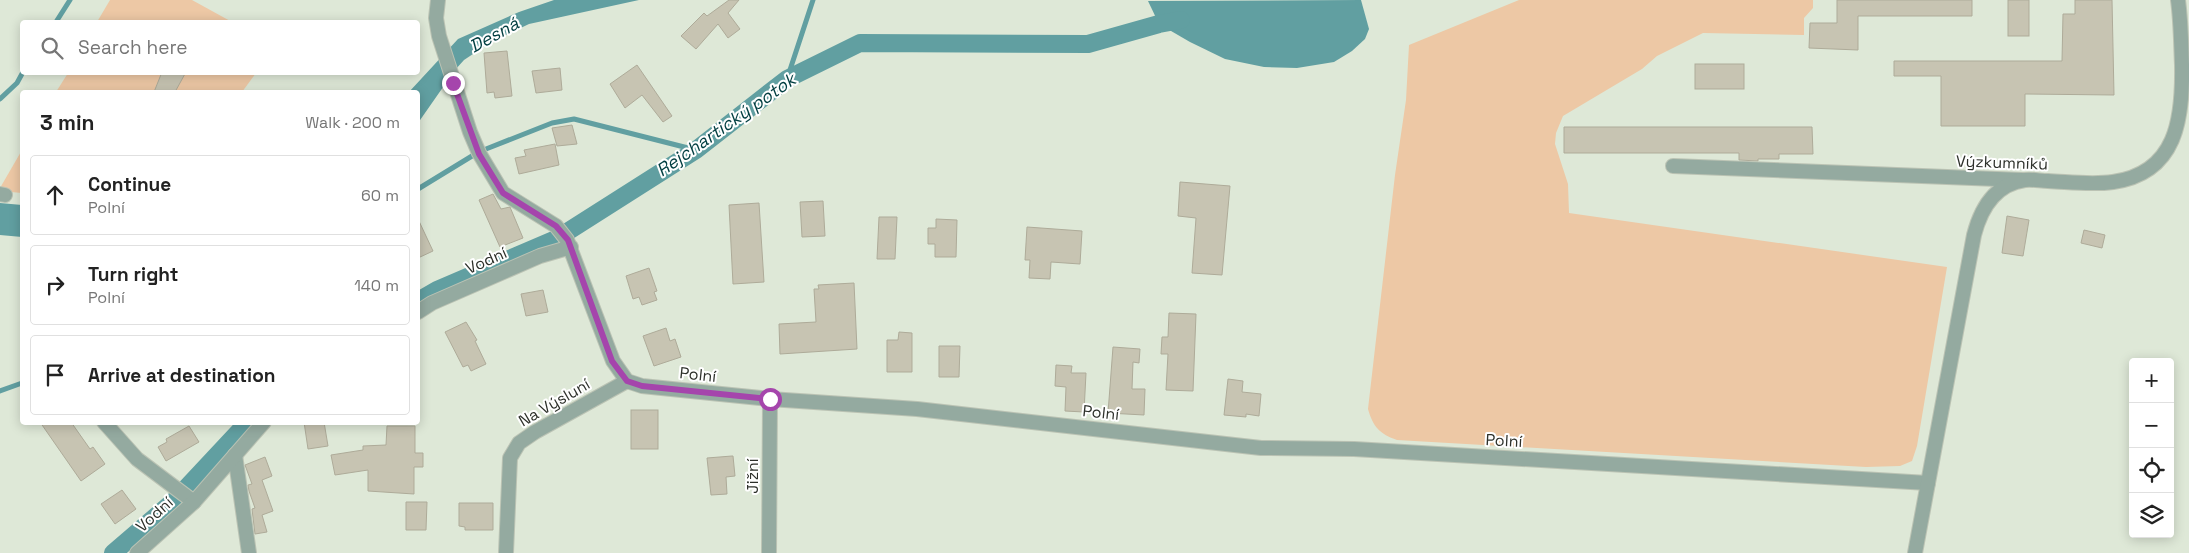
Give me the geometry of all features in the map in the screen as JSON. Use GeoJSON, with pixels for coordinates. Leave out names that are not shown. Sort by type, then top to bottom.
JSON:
{"type":"FeatureCollection","features":[{"type":"Feature","properties":{"kind":"street"},"geometry":{"type":"LineString","coordinates":[[438,0],[436,18],[439,36],[453,83],[479,154],[503,193],[556,226],[570,244],[612,361],[627,381]]}},
{"type":"Feature","properties":{"kind":"street","name":"Výzkumníků"},"geometry":{"type":"LineString","coordinates":[[1673,166],[2095,184],[2134,177],[2152,166],[2168,149],[2178,123],[2186,92],[2178,0]]}},
{"type":"Feature","properties":{"kind":"street"},"geometry":{"type":"LineString","coordinates":[[1915,553],[1978,220],[1984,207],[1994,194],[2025,180]]}},
{"type":"Feature","properties":{"kind":"street","name":"Vodní"},"geometry":{"type":"LineString","coordinates":[[420,311],[432,303],[570,244]]}},
{"type":"Feature","properties":{"kind":"street","name":"Polní"},"geometry":{"type":"LineString","coordinates":[[627,381],[642,386],[770,399],[917,409],[1261,448],[1354,449],[1928,483]]}},
{"type":"Feature","properties":{"kind":"street","name":"Na Výsluní"},"geometry":{"type":"LineString","coordinates":[[506,553],[510,458],[519,443],[535,432],[627,381]]}},
{"type":"Feature","properties":{"kind":"street","name":"Jižní"},"geometry":{"type":"LineString","coordinates":[[769,553],[770,399]]}},
{"type":"Feature","properties":{"kind":"street","name":"Vodní"},"geometry":{"type":"LineString","coordinates":[[107,425],[137,459],[192,500]]}},
{"type":"Feature","properties":{"kind":"street","name":"Vodní"},"geometry":{"type":"LineString","coordinates":[[137,553],[192,500],[261,425]]}},
{"type":"Feature","properties":{"kind":"street"},"geometry":{"type":"LineString","coordinates":[[235,455],[250,553]]}},
{"type":"Feature","properties":{"kind":"shaded area"},"geometry":{"type":"Polygon","coordinates":[[[110,0],[192,0],[228,20],[98,20],[110,0]]]}},
{"type":"Feature","properties":{"kind":"shaded area"},"geometry":{"type":"Polygon","coordinates":[[[1519,0],[1813,0],[1813,8],[1804,18],[1804,35],[1703,33],[1657,56],[1642,69],[1563,116],[1556,133],[1555,144],[1568,184],[1569,213],[1947,267],[1917,446],[1912,461],[1900,466],[1866,467],[1397,440],[1378,429],[1372,421],[1368,409],[1395,175],[1406,100],[1409,45],[1519,0]]]}},
{"type":"Feature","properties":{"kind":"shaded area"},"geometry":{"type":"Polygon","coordinates":[[[67,75],[255,75],[243,90],[57,90],[67,75]]]}},
{"type":"Feature","properties":{"kind":"shaded area"},"geometry":{"type":"Polygon","coordinates":[[[20,153],[20,193],[0,191],[20,153]]]}},
{"type":"Feature","properties":{"kind":"water","name":"Desná"},"geometry":{"type":"Polygon","coordinates":[[[554,0],[639,0],[529,24],[491,42],[464,60],[420,120],[420,90],[411,90],[458,39],[519,12],[554,0]]]}},
{"type":"Feature","properties":{"kind":"water"},"geometry":{"type":"Polygon","coordinates":[[[1361,0],[1369,29],[1365,39],[1352,51],[1334,62],[1297,68],[1264,67],[1225,59],[1159,24],[1148,1],[1361,0]]]}},
{"type":"Feature","properties":{"kind":"water"},"geometry":{"type":"Polygon","coordinates":[[[0,203],[20,205],[20,237],[0,235],[0,203]]]}},
{"type":"Feature","properties":{"kind":"building"},"geometry":{"type":"Polygon","coordinates":[[[729,0],[739,0],[728,13],[740,29],[728,38],[718,24],[696,49],[681,36],[704,13],[707,16],[729,0]]]}},
{"type":"Feature","properties":{"kind":"building"},"geometry":{"type":"Polygon","coordinates":[[[1837,0],[1972,0],[1972,16],[1858,16],[1858,50],[1809,48],[1810,23],[1837,23],[1837,0]]]}},
{"type":"Feature","properties":{"kind":"building"},"geometry":{"type":"Polygon","coordinates":[[[2008,0],[2029,0],[2029,36],[2008,36],[2008,0]]]}},
{"type":"Feature","properties":{"kind":"building"},"geometry":{"type":"Polygon","coordinates":[[[2075,0],[2112,0],[2114,95],[2025,94],[2025,126],[1941,126],[1941,76],[1894,76],[1894,61],[2062,61],[2063,14],[2075,14],[2075,0]]]}},
{"type":"Feature","properties":{"kind":"building"},"geometry":{"type":"Polygon","coordinates":[[[507,51],[512,96],[495,98],[494,92],[487,93],[484,53],[507,51]]]}},
{"type":"Feature","properties":{"kind":"building"},"geometry":{"type":"Polygon","coordinates":[[[1695,64],[1744,64],[1744,89],[1695,89],[1695,64]]]}},
{"type":"Feature","properties":{"kind":"building"},"geometry":{"type":"Polygon","coordinates":[[[637,65],[672,116],[663,122],[642,95],[625,108],[610,84],[637,65]]]}},
{"type":"Feature","properties":{"kind":"building"},"geometry":{"type":"Polygon","coordinates":[[[560,68],[562,90],[536,93],[532,71],[560,68]]]}},
{"type":"Feature","properties":{"kind":"building"},"geometry":{"type":"Polygon","coordinates":[[[161,75],[184,75],[176,90],[155,90],[161,75]]]}},
{"type":"Feature","properties":{"kind":"building"},"geometry":{"type":"Polygon","coordinates":[[[572,125],[577,144],[557,146],[552,128],[572,125]]]}},
{"type":"Feature","properties":{"kind":"building"},"geometry":{"type":"Polygon","coordinates":[[[1564,127],[1812,127],[1813,154],[1779,154],[1779,159],[1758,159],[1758,161],[1739,160],[1739,153],[1564,153],[1564,127]]]}},
{"type":"Feature","properties":{"kind":"building"},"geometry":{"type":"Polygon","coordinates":[[[555,144],[559,165],[519,174],[515,158],[526,156],[524,150],[555,144]]]}},
{"type":"Feature","properties":{"kind":"building"},"geometry":{"type":"Polygon","coordinates":[[[1180,182],[1230,186],[1222,275],[1192,273],[1196,218],[1178,216],[1180,182]]]}},
{"type":"Feature","properties":{"kind":"building"},"geometry":{"type":"Polygon","coordinates":[[[493,194],[501,209],[510,207],[523,238],[500,247],[479,200],[493,194]]]}},
{"type":"Feature","properties":{"kind":"building"},"geometry":{"type":"Polygon","coordinates":[[[823,201],[825,236],[802,237],[800,202],[823,201]]]}},
{"type":"Feature","properties":{"kind":"building"},"geometry":{"type":"Polygon","coordinates":[[[759,203],[764,282],[733,284],[729,205],[759,203]]]}},
{"type":"Feature","properties":{"kind":"building"},"geometry":{"type":"Polygon","coordinates":[[[2007,216],[2029,220],[2023,256],[2002,253],[2007,216]]]}},
{"type":"Feature","properties":{"kind":"building"},"geometry":{"type":"Polygon","coordinates":[[[879,217],[897,217],[895,259],[877,259],[879,217]]]}},
{"type":"Feature","properties":{"kind":"building"},"geometry":{"type":"Polygon","coordinates":[[[936,219],[957,220],[956,257],[935,257],[935,244],[928,244],[928,228],[936,228],[936,219]]]}},
{"type":"Feature","properties":{"kind":"building"},"geometry":{"type":"Polygon","coordinates":[[[420,223],[433,251],[420,257],[420,223]]]}},
{"type":"Feature","properties":{"kind":"building"},"geometry":{"type":"Polygon","coordinates":[[[1027,227],[1082,231],[1080,264],[1051,262],[1050,279],[1029,278],[1030,260],[1025,260],[1027,227]]]}},
{"type":"Feature","properties":{"kind":"building"},"geometry":{"type":"Polygon","coordinates":[[[2084,230],[2105,235],[2102,248],[2081,243],[2084,230]]]}},
{"type":"Feature","properties":{"kind":"building"},"geometry":{"type":"Polygon","coordinates":[[[649,268],[657,291],[654,292],[657,300],[642,305],[639,297],[633,299],[626,276],[649,268]]]}},
{"type":"Feature","properties":{"kind":"building"},"geometry":{"type":"Polygon","coordinates":[[[854,283],[857,349],[780,354],[779,324],[816,322],[814,289],[819,289],[818,285],[854,283]]]}},
{"type":"Feature","properties":{"kind":"building"},"geometry":{"type":"Polygon","coordinates":[[[543,290],[548,312],[526,316],[521,294],[543,290]]]}},
{"type":"Feature","properties":{"kind":"building"},"geometry":{"type":"Polygon","coordinates":[[[1169,313],[1196,314],[1193,391],[1166,390],[1168,354],[1161,354],[1162,337],[1168,337],[1169,313]]]}},
{"type":"Feature","properties":{"kind":"building"},"geometry":{"type":"Polygon","coordinates":[[[466,322],[477,340],[475,341],[486,364],[471,371],[468,365],[463,367],[445,332],[466,322]]]}},
{"type":"Feature","properties":{"kind":"building"},"geometry":{"type":"Polygon","coordinates":[[[666,328],[670,341],[675,339],[681,357],[654,366],[643,336],[666,328]]]}},
{"type":"Feature","properties":{"kind":"building"},"geometry":{"type":"Polygon","coordinates":[[[899,332],[912,333],[912,372],[887,372],[887,340],[898,340],[899,332]]]}},
{"type":"Feature","properties":{"kind":"building"},"geometry":{"type":"Polygon","coordinates":[[[939,346],[960,346],[959,377],[939,377],[939,346]]]}},
{"type":"Feature","properties":{"kind":"building"},"geometry":{"type":"Polygon","coordinates":[[[1113,347],[1140,349],[1139,363],[1133,362],[1132,389],[1145,389],[1144,415],[1108,413],[1113,347]]]}},
{"type":"Feature","properties":{"kind":"building"},"geometry":{"type":"Polygon","coordinates":[[[1056,365],[1072,366],[1071,373],[1086,373],[1084,412],[1065,411],[1066,387],[1055,386],[1056,365]]]}},
{"type":"Feature","properties":{"kind":"building"},"geometry":{"type":"Polygon","coordinates":[[[1228,379],[1243,381],[1242,392],[1261,394],[1259,416],[1246,414],[1246,417],[1224,415],[1228,379]]]}},
{"type":"Feature","properties":{"kind":"building"},"geometry":{"type":"Polygon","coordinates":[[[631,410],[658,410],[658,449],[631,449],[631,410]]]}},
{"type":"Feature","properties":{"kind":"building"},"geometry":{"type":"Polygon","coordinates":[[[42,425],[73,425],[90,449],[93,447],[105,464],[81,481],[42,425]]]}},
{"type":"Feature","properties":{"kind":"building"},"geometry":{"type":"Polygon","coordinates":[[[304,425],[324,425],[328,446],[308,449],[304,425]]]}},
{"type":"Feature","properties":{"kind":"building"},"geometry":{"type":"Polygon","coordinates":[[[189,426],[199,442],[166,461],[158,447],[167,442],[166,439],[189,426]]]}},
{"type":"Feature","properties":{"kind":"building"},"geometry":{"type":"Polygon","coordinates":[[[387,426],[415,426],[415,453],[423,453],[423,467],[414,467],[414,494],[368,491],[368,470],[335,475],[331,455],[363,450],[363,446],[386,445],[387,426]]]}},
{"type":"Feature","properties":{"kind":"building"},"geometry":{"type":"Polygon","coordinates":[[[733,456],[735,476],[726,477],[727,494],[711,495],[707,458],[733,456]]]}},
{"type":"Feature","properties":{"kind":"building"},"geometry":{"type":"Polygon","coordinates":[[[265,457],[272,476],[262,480],[273,511],[262,515],[267,532],[255,534],[252,509],[255,508],[248,485],[252,484],[245,465],[265,457]]]}},
{"type":"Feature","properties":{"kind":"building"},"geometry":{"type":"Polygon","coordinates":[[[122,490],[136,509],[115,524],[101,504],[122,490]]]}},
{"type":"Feature","properties":{"kind":"building"},"geometry":{"type":"Polygon","coordinates":[[[406,502],[427,502],[426,530],[406,530],[406,502]]]}},
{"type":"Feature","properties":{"kind":"building"},"geometry":{"type":"Polygon","coordinates":[[[459,503],[493,503],[493,530],[465,530],[465,527],[459,526],[459,503]]]}},
{"type":"Feature","properties":{"kind":"waterway"},"geometry":{"type":"LineString","coordinates":[[57,20],[70,0]]}},
{"type":"Feature","properties":{"kind":"waterway"},"geometry":{"type":"LineString","coordinates":[[787,79],[813,0]]}},
{"type":"Feature","properties":{"kind":"waterway","name":"Rejchartický potok"},"geometry":{"type":"LineString","coordinates":[[420,300],[437,290],[556,239],[696,150],[787,79],[860,43],[1088,44],[1159,24],[1181,20]]}},
{"type":"Feature","properties":{"kind":"waterway"},"geometry":{"type":"LineString","coordinates":[[0,99],[17,83],[21,75]]}},
{"type":"Feature","properties":{"kind":"waterway"},"geometry":{"type":"LineString","coordinates":[[486,149],[552,123],[574,119],[696,150]]}},
{"type":"Feature","properties":{"kind":"waterway"},"geometry":{"type":"LineString","coordinates":[[420,188],[472,156]]}},
{"type":"Feature","properties":{"kind":"waterway"},"geometry":{"type":"LineString","coordinates":[[0,391],[20,384]]}},
{"type":"Feature","properties":{"kind":"waterway","name":"Rejchartický potok"},"geometry":{"type":"LineString","coordinates":[[113,553],[176,499],[245,425]]}},
{"type":"Feature","properties":{"kind":"route"},"geometry":{"type":"LineString","coordinates":[[453,83],[479,154],[503,193],[556,226],[568,240],[612,361],[627,381],[642,386],[770,399]]}}]}
